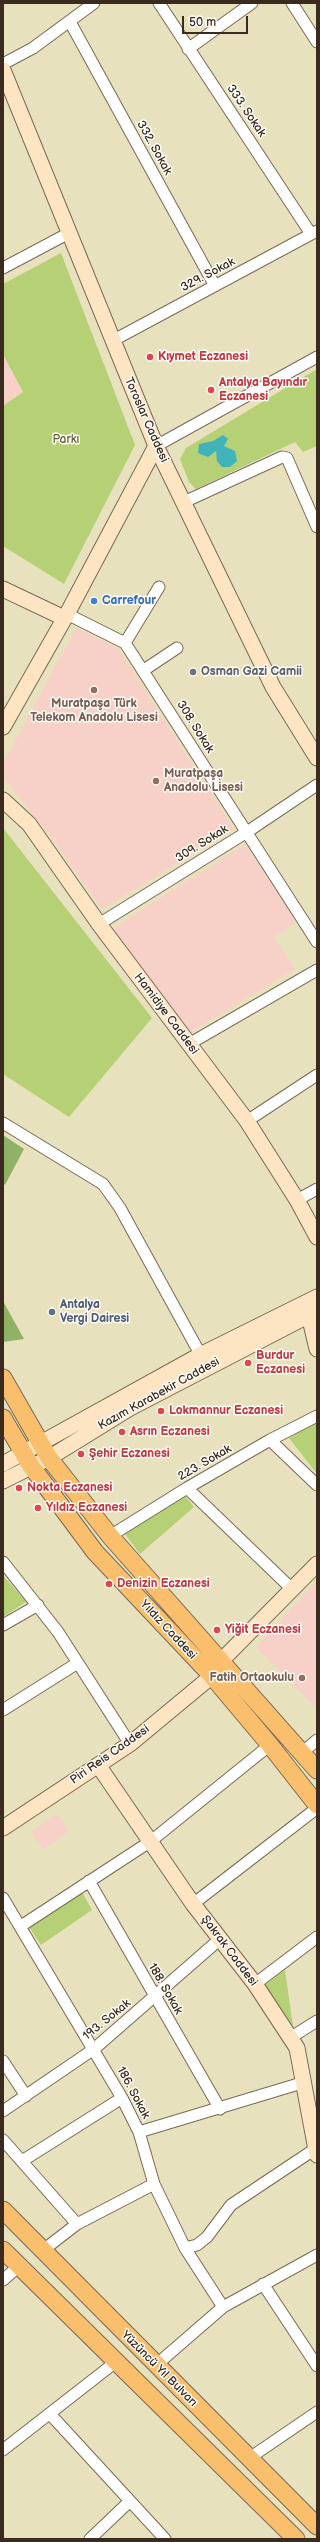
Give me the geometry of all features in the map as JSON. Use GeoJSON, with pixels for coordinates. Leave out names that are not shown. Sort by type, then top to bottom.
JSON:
{"type":"FeatureCollection","features":[{"type":"Feature","properties":{"kind":"main road","name":"Yıldız Caddesi"},"geometry":{"type":"LineString","coordinates":[[3,1378],[39,1444],[110,1536],[317,1770]]}},
{"type":"Feature","properties":{"kind":"main road","name":"Yıldız Caddesi"},"geometry":{"type":"LineString","coordinates":[[3,1418],[28,1459],[95,1552],[212,1676],[270,1744],[317,1805]]}},
{"type":"Feature","properties":{"kind":"main road","name":"Yüzüncü Yıl Bulvarı"},"geometry":{"type":"LineString","coordinates":[[3,2210],[248,2459],[315,2520]]}},
{"type":"Feature","properties":{"kind":"main road","name":"Yüzüncü Yıl Bulvarı"},"geometry":{"type":"LineString","coordinates":[[3,2250],[295,2538]]}},
{"type":"Feature","properties":{"kind":"street"},"geometry":{"type":"LineString","coordinates":[[3,64],[33,48],[94,3]]}},
{"type":"Feature","properties":{"kind":"street","name":"333. Sokak"},"geometry":{"type":"LineString","coordinates":[[159,3],[188,49],[314,233]]}},
{"type":"Feature","properties":{"kind":"street"},"geometry":{"type":"LineString","coordinates":[[188,49],[252,3]]}},
{"type":"Feature","properties":{"kind":"street"},"geometry":{"type":"LineString","coordinates":[[292,3],[317,42]]}},
{"type":"Feature","properties":{"kind":"street","name":"332. Sokak"},"geometry":{"type":"LineString","coordinates":[[70,22],[215,286]]}},
{"type":"Feature","properties":{"kind":"street","name":"Toroslar Caddesi"},"geometry":{"type":"LineString","coordinates":[[3,70],[156,446],[273,687],[317,758]]}},
{"type":"Feature","properties":{"kind":"street"},"geometry":{"type":"LineString","coordinates":[[3,268],[69,233]]}},
{"type":"Feature","properties":{"kind":"street","name":"329. Sokak"},"geometry":{"type":"LineString","coordinates":[[112,341],[314,233]]}},
{"type":"Feature","properties":{"kind":"street"},"geometry":{"type":"LineString","coordinates":[[3,727],[65,616],[156,446],[317,357]]}},
{"type":"Feature","properties":{"kind":"street"},"geometry":{"type":"LineString","coordinates":[[184,502],[282,457],[287,458],[317,527]]}},
{"type":"Feature","properties":{"kind":"street"},"geometry":{"type":"LineString","coordinates":[[125,643],[159,587]]}},
{"type":"Feature","properties":{"kind":"street"},"geometry":{"type":"LineString","coordinates":[[3,589],[65,616]]}},
{"type":"Feature","properties":{"kind":"street","name":"308. Sokak"},"geometry":{"type":"LineString","coordinates":[[65,616],[125,643],[144,670],[317,942]]}},
{"type":"Feature","properties":{"kind":"street"},"geometry":{"type":"LineString","coordinates":[[144,670],[177,648]]}},
{"type":"Feature","properties":{"kind":"street","name":"309. Sokak"},"geometry":{"type":"LineString","coordinates":[[99,924],[247,832],[317,785]]}},
{"type":"Feature","properties":{"kind":"street","name":"Hamidiye Caddesi"},"geometry":{"type":"LineString","coordinates":[[3,800],[29,824],[99,924],[247,1120],[297,1200],[317,1237]]}},
{"type":"Feature","properties":{"kind":"street"},"geometry":{"type":"LineString","coordinates":[[189,1044],[317,970]]}},
{"type":"Feature","properties":{"kind":"street"},"geometry":{"type":"LineString","coordinates":[[247,1120],[317,1075]]}},
{"type":"Feature","properties":{"kind":"street"},"geometry":{"type":"LineString","coordinates":[[3,1123],[103,1184],[120,1208],[203,1361]]}},
{"type":"Feature","properties":{"kind":"street"},"geometry":{"type":"LineString","coordinates":[[297,1200],[317,1188]]}},
{"type":"Feature","properties":{"kind":"street","name":"Kazım Karabekir Caddesi"},"geometry":{"type":"LineString","coordinates":[[3,1481],[28,1459],[39,1444],[203,1361],[317,1297]]}},
{"type":"Feature","properties":{"kind":"street"},"geometry":{"type":"LineString","coordinates":[[313,1313],[317,1349]]}},
{"type":"Feature","properties":{"kind":"street","name":"Kazım Karabekir Caddesi"},"geometry":{"type":"LineString","coordinates":[[3,1464],[28,1459],[49,1458],[203,1361],[313,1313]]}},
{"type":"Feature","properties":{"kind":"street","name":"223. Sokak"},"geometry":{"type":"LineString","coordinates":[[110,1536],[186,1488],[270,1440],[317,1416]]}},
{"type":"Feature","properties":{"kind":"street"},"geometry":{"type":"LineString","coordinates":[[270,1440],[317,1485]]}},
{"type":"Feature","properties":{"kind":"street"},"geometry":{"type":"LineString","coordinates":[[186,1488],[293,1590]]}},
{"type":"Feature","properties":{"kind":"street"},"geometry":{"type":"LineString","coordinates":[[3,1562],[58,1632],[76,1664],[130,1744]]}},
{"type":"Feature","properties":{"kind":"street"},"geometry":{"type":"LineString","coordinates":[[221,1661],[293,1590],[317,1564]]}},
{"type":"Feature","properties":{"kind":"street"},"geometry":{"type":"LineString","coordinates":[[3,1625],[38,1605]]}},
{"type":"Feature","properties":{"kind":"street"},"geometry":{"type":"LineString","coordinates":[[3,1710],[76,1664]]}},
{"type":"Feature","properties":{"kind":"street","name":"Piri Reis Caddesi"},"geometry":{"type":"LineString","coordinates":[[3,1828],[130,1744],[212,1676]]}},
{"type":"Feature","properties":{"kind":"street"},"geometry":{"type":"LineString","coordinates":[[302,1753],[317,1740]]}},
{"type":"Feature","properties":{"kind":"street"},"geometry":{"type":"LineString","coordinates":[[21,1926],[151,1841],[270,1744]]}},
{"type":"Feature","properties":{"kind":"street","name":"Şakrak Caddesi"},"geometry":{"type":"LineString","coordinates":[[98,1765],[193,1904],[255,1984],[297,2048],[305,2082],[315,2145]]}},
{"type":"Feature","properties":{"kind":"street"},"geometry":{"type":"LineString","coordinates":[[193,1904],[317,1808]]}},
{"type":"Feature","properties":{"kind":"street","name":"188. Sokak"},"geometry":{"type":"LineString","coordinates":[[89,1881],[154,1998],[220,2109]]}},
{"type":"Feature","properties":{"kind":"street","name":"186. Sokak"},"geometry":{"type":"LineString","coordinates":[[3,1898],[122,2098],[139,2132],[154,2184],[185,2248],[222,2307]]}},
{"type":"Feature","properties":{"kind":"street"},"geometry":{"type":"LineString","coordinates":[[255,1984],[317,1937]]}},
{"type":"Feature","properties":{"kind":"street","name":"193. Sokak"},"geometry":{"type":"LineString","coordinates":[[3,2111],[94,2049],[220,1939]]}},
{"type":"Feature","properties":{"kind":"street"},"geometry":{"type":"LineString","coordinates":[[290,2038],[317,2022]]}},
{"type":"Feature","properties":{"kind":"street"},"geometry":{"type":"LineString","coordinates":[[3,2061],[26,2096]]}},
{"type":"Feature","properties":{"kind":"street"},"geometry":{"type":"LineString","coordinates":[[139,2132],[220,2109],[305,2082]]}},
{"type":"Feature","properties":{"kind":"street"},"geometry":{"type":"LineString","coordinates":[[22,2161],[122,2098]]}},
{"type":"Feature","properties":{"kind":"street"},"geometry":{"type":"LineString","coordinates":[[3,2140],[77,2224]]}},
{"type":"Feature","properties":{"kind":"street"},"geometry":{"type":"LineString","coordinates":[[185,2248],[197,2245],[207,2237],[231,2205],[315,2145]]}},
{"type":"Feature","properties":{"kind":"street"},"geometry":{"type":"LineString","coordinates":[[42,2251],[77,2224],[154,2184]]}},
{"type":"Feature","properties":{"kind":"street"},"geometry":{"type":"LineString","coordinates":[[155,2366],[222,2307],[317,2255]]}},
{"type":"Feature","properties":{"kind":"street"},"geometry":{"type":"LineString","coordinates":[[3,2280],[19,2266]]}},
{"type":"Feature","properties":{"kind":"street"},"geometry":{"type":"LineString","coordinates":[[263,2284],[317,2366]]}},
{"type":"Feature","properties":{"kind":"street"},"geometry":{"type":"LineString","coordinates":[[3,2450],[117,2361]]}},
{"type":"Feature","properties":{"kind":"street"},"geometry":{"type":"LineString","coordinates":[[248,2459],[317,2412]]}},
{"type":"Feature","properties":{"kind":"street"},"geometry":{"type":"LineString","coordinates":[[50,2414],[165,2539]]}},
{"type":"Feature","properties":{"kind":"street"},"geometry":{"type":"LineString","coordinates":[[90,2539],[130,2501]]}},
{"type":"Feature","properties":{"kind":"shaded area"},"geometry":{"type":"Polygon","coordinates":[[[3,354],[23,392],[3,406],[3,354]]]}},
{"type":"Feature","properties":{"kind":"shaded area"},"geometry":{"type":"Polygon","coordinates":[[[76,628],[118,648],[234,829],[102,909],[46,830],[3,777],[3,764],[76,628]]]}},
{"type":"Feature","properties":{"kind":"shaded area"},"geometry":{"type":"Polygon","coordinates":[[[245,844],[297,922],[274,937],[295,969],[191,1032],[112,929],[245,844]]]}},
{"type":"Feature","properties":{"kind":"shaded area","name":"Fatih Ortaokulu"},"geometry":{"type":"Polygon","coordinates":[[[317,1581],[317,1709],[256,1647],[317,1581]]]}},
{"type":"Feature","properties":{"kind":"shaded area"},"geometry":{"type":"Polygon","coordinates":[[[57,1814],[69,1831],[44,1849],[31,1832],[57,1814]]]}},
{"type":"Feature","properties":{"kind":"green space","name":"Parkı"},"geometry":{"type":"Polygon","coordinates":[[[61,253],[135,445],[64,584],[3,546],[3,406],[23,392],[3,354],[3,284],[61,253]]]}},
{"type":"Feature","properties":{"kind":"green space"},"geometry":{"type":"Polygon","coordinates":[[[317,369],[317,446],[303,452],[295,442],[196,489],[189,482],[180,459],[186,448],[317,369]]]}},
{"type":"Feature","properties":{"kind":"green space"},"geometry":{"type":"Polygon","coordinates":[[[3,828],[152,1018],[69,1117],[3,1074],[3,828]]]}},
{"type":"Feature","properties":{"kind":"green space"},"geometry":{"type":"Polygon","coordinates":[[[3,1135],[24,1149],[5,1185],[3,1183],[3,1135]]]}},
{"type":"Feature","properties":{"kind":"green space"},"geometry":{"type":"Polygon","coordinates":[[[3,1301],[24,1339],[3,1342],[3,1301]]]}},
{"type":"Feature","properties":{"kind":"green space"},"geometry":{"type":"Polygon","coordinates":[[[317,1422],[317,1474],[289,1438],[317,1422]]]}},
{"type":"Feature","properties":{"kind":"green space"},"geometry":{"type":"Polygon","coordinates":[[[185,1496],[194,1507],[140,1554],[125,1534],[185,1496]]]}},
{"type":"Feature","properties":{"kind":"green space"},"geometry":{"type":"Polygon","coordinates":[[[3,1575],[26,1602],[3,1617],[3,1575]]]}},
{"type":"Feature","properties":{"kind":"green space"},"geometry":{"type":"Polygon","coordinates":[[[82,1892],[92,1910],[41,1945],[29,1927],[82,1892]]]}},
{"type":"Feature","properties":{"kind":"green space"},"geometry":{"type":"Polygon","coordinates":[[[285,1970],[293,2026],[266,1988],[266,1984],[285,1970]]]}},
{"type":"Feature","properties":{"kind":"water"},"geometry":{"type":"Polygon","coordinates":[[[223,435],[228,439],[224,446],[235,451],[237,461],[230,467],[222,467],[217,461],[216,451],[208,457],[198,453],[199,444],[213,441],[223,435]]]}},
{"type":"Feature","properties":{"kind":"place","name":"Kıymet Eczanesi"},"geometry":{"type":"Point","coordinates":[150,357]}},
{"type":"Feature","properties":{"kind":"place","name":"Antalya Bayındır Eczanesi"},"geometry":{"type":"Point","coordinates":[211,390]}},
{"type":"Feature","properties":{"kind":"place","name":"Carrefour"},"geometry":{"type":"Point","coordinates":[94,601]}},
{"type":"Feature","properties":{"kind":"place","name":"Osman Gazi Camii"},"geometry":{"type":"Point","coordinates":[193,672]}},
{"type":"Feature","properties":{"kind":"place","name":"Muratpaşa Türk Telekom Anadolu Lisesi"},"geometry":{"type":"Point","coordinates":[94,690]}},
{"type":"Feature","properties":{"kind":"place","name":"Muratpaşa Anadolu Lisesi"},"geometry":{"type":"Point","coordinates":[156,781]}},
{"type":"Feature","properties":{"kind":"place","name":"Antalya Vergi Dairesi"},"geometry":{"type":"Point","coordinates":[52,1312]}},
{"type":"Feature","properties":{"kind":"place","name":"Burdur Eczanesi"},"geometry":{"type":"Point","coordinates":[248,1363]}},
{"type":"Feature","properties":{"kind":"place","name":"Lokmannur Eczanesi"},"geometry":{"type":"Point","coordinates":[161,1411]}},
{"type":"Feature","properties":{"kind":"place","name":"Asrın Eczanesi"},"geometry":{"type":"Point","coordinates":[122,1432]}},
{"type":"Feature","properties":{"kind":"place","name":"Şehir Eczanesi"},"geometry":{"type":"Point","coordinates":[81,1454]}},
{"type":"Feature","properties":{"kind":"place","name":"Nokta Eczanesi"},"geometry":{"type":"Point","coordinates":[19,1488]}},
{"type":"Feature","properties":{"kind":"place","name":"Yıldız Eczanesi"},"geometry":{"type":"Point","coordinates":[38,1508]}},
{"type":"Feature","properties":{"kind":"place","name":"Denizin Eczanesi"},"geometry":{"type":"Point","coordinates":[109,1584]}},
{"type":"Feature","properties":{"kind":"place","name":"Yiğit Eczanesi"},"geometry":{"type":"Point","coordinates":[217,1630]}},
{"type":"Feature","properties":{"kind":"place","name":"Fatih Ortaokulu"},"geometry":{"type":"Point","coordinates":[302,1678]}}]}
